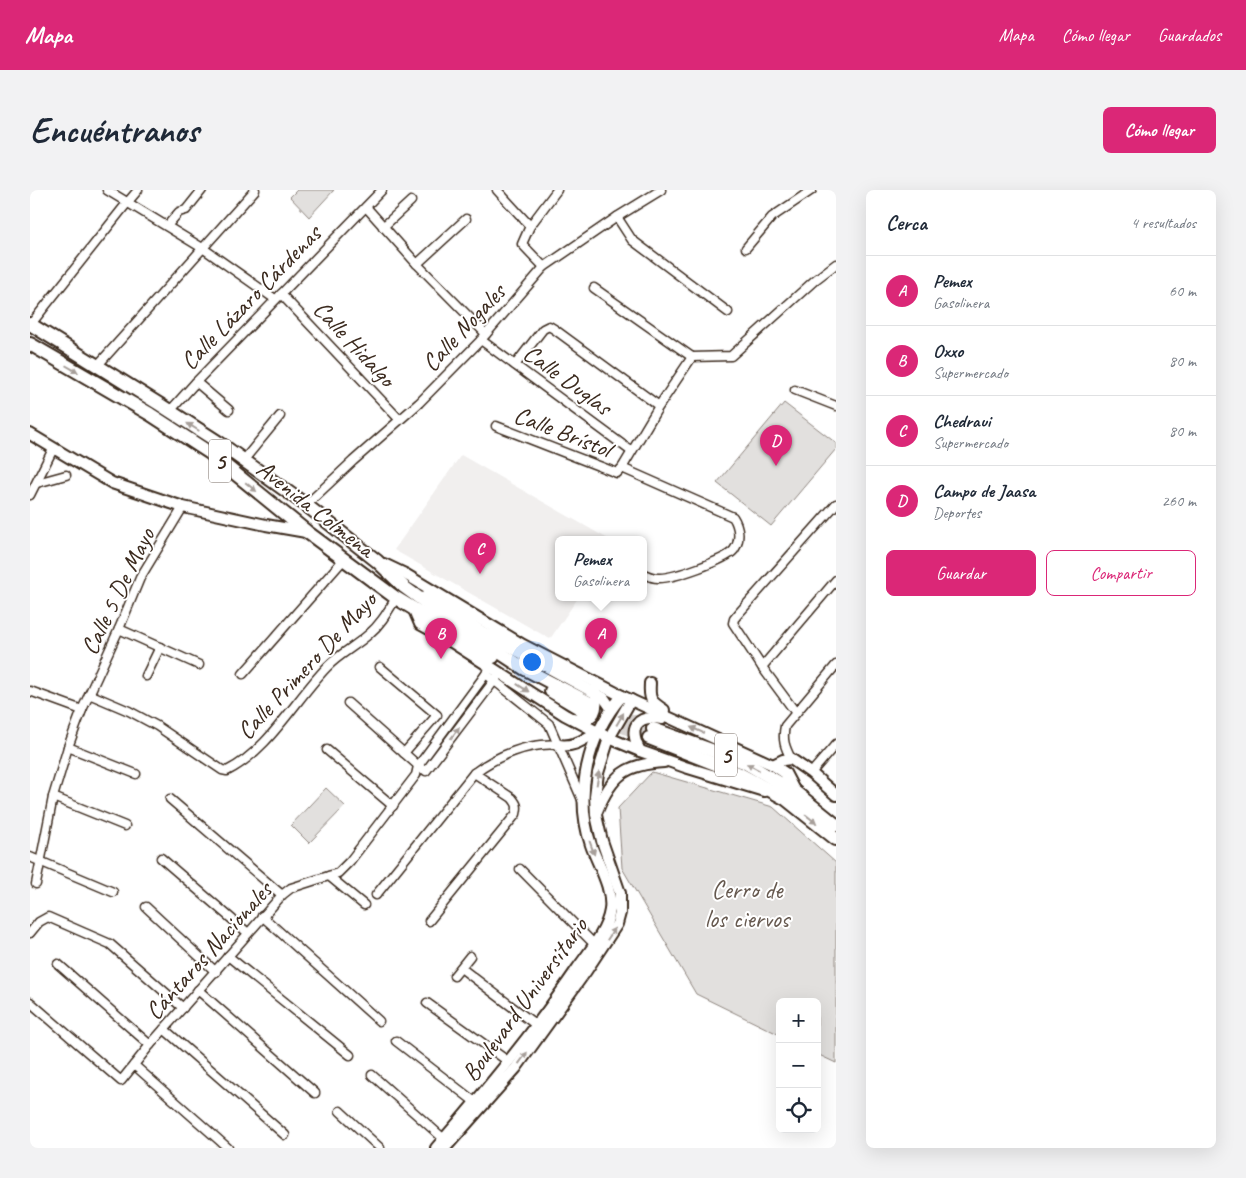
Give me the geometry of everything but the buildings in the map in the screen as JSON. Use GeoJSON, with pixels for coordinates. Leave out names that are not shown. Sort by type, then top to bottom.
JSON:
{"type":"FeatureCollection","features":[{"type":"Feature","properties":{"kind":"main road","name":"5"},"geometry":{"type":"LineString","coordinates":[[30,324],[218,442],[306,505]]}},
{"type":"Feature","properties":{"kind":"main road","name":"Avenida Colmena"},"geometry":{"type":"LineString","coordinates":[[30,344],[150,414],[210,453],[307,532],[400,593]]}},
{"type":"Feature","properties":{"kind":"main road","name":"Avenida Colmena"},"geometry":{"type":"LineString","coordinates":[[306,505],[377,561],[400,593]]}},
{"type":"Feature","properties":{"kind":"main road","name":"5"},"geometry":{"type":"LineString","coordinates":[[400,593],[414,610],[590,702]]}},
{"type":"Feature","properties":{"kind":"main road","name":"5"},"geometry":{"type":"LineString","coordinates":[[400,593],[525,669],[590,702]]}},
{"type":"Feature","properties":{"kind":"main road","name":"5"},"geometry":{"type":"LineString","coordinates":[[651,733],[790,795],[836,826]]}},
{"type":"Feature","properties":{"kind":"main road","name":"5"},"geometry":{"type":"LineString","coordinates":[[790,795],[836,839]]}},
{"type":"Feature","properties":{"kind":"street","name":"Calle Hidalgo"},"geometry":{"type":"LineString","coordinates":[[107,190],[278,297],[400,419]]}},
{"type":"Feature","properties":{"kind":"street"},"geometry":{"type":"LineString","coordinates":[[30,324],[138,190]]}},
{"type":"Feature","properties":{"kind":"street"},"geometry":{"type":"LineString","coordinates":[[167,226],[179,212],[186,210],[202,190]]}},
{"type":"Feature","properties":{"kind":"street"},"geometry":{"type":"LineString","coordinates":[[97,366],[255,190]]}},
{"type":"Feature","properties":{"kind":"street","name":"Calle Lázaro Cárdenas"},"geometry":{"type":"LineString","coordinates":[[170,411],[382,190]]}},
{"type":"Feature","properties":{"kind":"street"},"geometry":{"type":"LineString","coordinates":[[497,190],[530,226]]}},
{"type":"Feature","properties":{"kind":"street"},"geometry":{"type":"LineString","coordinates":[[544,267],[522,244],[530,226],[557,190]]}},
{"type":"Feature","properties":{"kind":"street","name":"Calle Nogales"},"geometry":{"type":"LineString","coordinates":[[306,505],[419,403],[483,337],[544,267],[617,217],[661,190]]}},
{"type":"Feature","properties":{"kind":"street"},"geometry":{"type":"LineString","coordinates":[[746,248],[772,217],[812,190]]}},
{"type":"Feature","properties":{"kind":"street"},"geometry":{"type":"LineString","coordinates":[[383,226],[411,201]]}},
{"type":"Feature","properties":{"kind":"street","name":"Calle Duglas"},"geometry":{"type":"LineString","coordinates":[[366,207],[483,337],[515,365],[631,451]]}},
{"type":"Feature","properties":{"kind":"street"},"geometry":{"type":"LineString","coordinates":[[617,217],[632,240],[728,312]]}},
{"type":"Feature","properties":{"kind":"street"},"geometry":{"type":"LineString","coordinates":[[417,264],[466,219]]}},
{"type":"Feature","properties":{"kind":"street"},"geometry":{"type":"LineString","coordinates":[[594,288],[692,357],[731,356],[815,280],[836,264]]}},
{"type":"Feature","properties":{"kind":"street"},"geometry":{"type":"LineString","coordinates":[[515,365],[543,329],[549,326],[659,406]]}},
{"type":"Feature","properties":{"kind":"street"},"geometry":{"type":"LineString","coordinates":[[619,470],[692,357]]}},
{"type":"Feature","properties":{"kind":"street"},"geometry":{"type":"LineString","coordinates":[[196,382],[229,410]]}},
{"type":"Feature","properties":{"kind":"street"},"geometry":{"type":"LineString","coordinates":[[795,390],[836,406]]}},
{"type":"Feature","properties":{"kind":"street"},"geometry":{"type":"LineString","coordinates":[[243,461],[280,416]]}},
{"type":"Feature","properties":{"kind":"street","name":"Calle Brístol"},"geometry":{"type":"LineString","coordinates":[[496,426],[619,470],[732,517],[737,524],[738,541],[734,550],[726,556],[681,574],[660,578],[647,575]]}},
{"type":"Feature","properties":{"kind":"street"},"geometry":{"type":"LineString","coordinates":[[30,434],[112,483],[183,507],[307,532]]}},
{"type":"Feature","properties":{"kind":"street"},"geometry":{"type":"LineString","coordinates":[[30,495],[53,449]]}},
{"type":"Feature","properties":{"kind":"street"},"geometry":{"type":"LineString","coordinates":[[37,483],[66,475]]}},
{"type":"Feature","properties":{"kind":"street"},"geometry":{"type":"LineString","coordinates":[[796,713],[762,667],[733,622],[836,504]]}},
{"type":"Feature","properties":{"kind":"street","name":"Calle 5 De Mayo"},"geometry":{"type":"LineString","coordinates":[[36,884],[53,798],[68,747],[82,710],[140,578],[183,507]]}},
{"type":"Feature","properties":{"kind":"street"},"geometry":{"type":"LineString","coordinates":[[243,674],[344,558]]}},
{"type":"Feature","properties":{"kind":"street"},"geometry":{"type":"LineString","coordinates":[[377,561],[405,574],[523,645],[626,698],[774,765],[785,773],[790,795],[670,762],[640,751],[597,732],[492,674]]}},
{"type":"Feature","properties":{"kind":"street"},"geometry":{"type":"LineString","coordinates":[[405,574],[413,586],[598,708],[590,718],[577,719],[565,715]]}},
{"type":"Feature","properties":{"kind":"street"},"geometry":{"type":"LineString","coordinates":[[762,667],[836,580]]}},
{"type":"Feature","properties":{"kind":"street","name":"Calle Primero De Mayo"},"geometry":{"type":"LineString","coordinates":[[89,694],[129,711],[157,726],[226,771],[244,760],[278,726],[328,666],[368,635],[384,619],[400,593]]}},
{"type":"Feature","properties":{"kind":"street"},"geometry":{"type":"LineString","coordinates":[[414,610],[420,624],[444,637],[492,674],[544,719],[558,744],[583,802]]}},
{"type":"Feature","properties":{"kind":"street"},"geometry":{"type":"LineString","coordinates":[[119,629],[199,665]]}},
{"type":"Feature","properties":{"kind":"street"},"geometry":{"type":"LineString","coordinates":[[146,676],[160,648]]}},
{"type":"Feature","properties":{"kind":"street"},"geometry":{"type":"LineString","coordinates":[[836,665],[785,726],[782,737],[784,746],[791,759],[811,773],[836,795]]}},
{"type":"Feature","properties":{"kind":"street"},"geometry":{"type":"LineString","coordinates":[[380,667],[437,714],[404,754]]}},
{"type":"Feature","properties":{"kind":"street"},"geometry":{"type":"LineString","coordinates":[[418,766],[492,674]]}},
{"type":"Feature","properties":{"kind":"street"},"geometry":{"type":"LineString","coordinates":[[348,704],[426,771],[492,674]]}},
{"type":"Feature","properties":{"kind":"street"},"geometry":{"type":"LineString","coordinates":[[590,702],[591,680]]}},
{"type":"Feature","properties":{"kind":"street"},"geometry":{"type":"LineString","coordinates":[[650,683],[651,700],[678,722]]}},
{"type":"Feature","properties":{"kind":"street"},"geometry":{"type":"LineString","coordinates":[[30,690],[82,710]]}},
{"type":"Feature","properties":{"kind":"street"},"geometry":{"type":"LineString","coordinates":[[590,702],[604,698],[611,708]]}},
{"type":"Feature","properties":{"kind":"street","name":"Boulevard Universitario"},"geometry":{"type":"LineString","coordinates":[[445,1143],[475,1102],[509,1062],[594,944],[608,920],[610,896],[585,826],[583,802],[586,771],[597,732],[611,708],[626,698]]}},
{"type":"Feature","properties":{"kind":"street","name":"Boulevard Universitario"},"geometry":{"type":"LineString","coordinates":[[436,1148],[445,1143],[516,1068],[586,971],[617,924],[620,893],[602,841],[596,814],[595,796],[598,773],[609,738],[626,698]]}},
{"type":"Feature","properties":{"kind":"street"},"geometry":{"type":"LineString","coordinates":[[640,751],[636,743],[634,731],[635,727],[643,719],[652,717],[678,722]]}},
{"type":"Feature","properties":{"kind":"street"},"geometry":{"type":"LineString","coordinates":[[376,895],[474,773],[495,759],[520,750],[545,743],[565,746],[574,744],[597,732]]}},
{"type":"Feature","properties":{"kind":"street"},"geometry":{"type":"LineString","coordinates":[[811,773],[836,744]]}},
{"type":"Feature","properties":{"kind":"street"},"geometry":{"type":"LineString","coordinates":[[68,747],[136,774]]}},
{"type":"Feature","properties":{"kind":"street"},"geometry":{"type":"LineString","coordinates":[[327,750],[393,806]]}},
{"type":"Feature","properties":{"kind":"street"},"geometry":{"type":"LineString","coordinates":[[774,765],[783,760],[791,759]]}},
{"type":"Feature","properties":{"kind":"street"},"geometry":{"type":"LineString","coordinates":[[596,814],[608,789],[616,778],[628,769],[646,763],[670,762]]}},
{"type":"Feature","properties":{"kind":"street","name":"Cántaros Nacionales"},"geometry":{"type":"LineString","coordinates":[[416,776],[418,766]]}},
{"type":"Feature","properties":{"kind":"street","name":"Cántaros Nacionales"},"geometry":{"type":"LineString","coordinates":[[30,1002],[121,1082],[150,1045],[282,895],[291,888],[338,873],[350,861],[416,776],[426,771]]}},
{"type":"Feature","properties":{"kind":"street"},"geometry":{"type":"LineString","coordinates":[[430,921],[516,814],[518,808],[512,798],[474,773]]}},
{"type":"Feature","properties":{"kind":"street"},"geometry":{"type":"LineString","coordinates":[[53,798],[124,826]]}},
{"type":"Feature","properties":{"kind":"street"},"geometry":{"type":"LineString","coordinates":[[170,799],[282,895]]}},
{"type":"Feature","properties":{"kind":"street"},"geometry":{"type":"LineString","coordinates":[[30,857],[113,892]]}},
{"type":"Feature","properties":{"kind":"street"},"geometry":{"type":"LineString","coordinates":[[161,858],[248,933]]}},
{"type":"Feature","properties":{"kind":"street"},"geometry":{"type":"LineString","coordinates":[[520,869],[594,944]]}},
{"type":"Feature","properties":{"kind":"street"},"geometry":{"type":"LineString","coordinates":[[329,876],[364,906]]}},
{"type":"Feature","properties":{"kind":"street"},"geometry":{"type":"LineString","coordinates":[[146,908],[216,972]]}},
{"type":"Feature","properties":{"kind":"street"},"geometry":{"type":"LineString","coordinates":[[262,916],[379,1021]]}},
{"type":"Feature","properties":{"kind":"street"},"geometry":{"type":"LineString","coordinates":[[30,933],[39,922],[48,917],[110,944],[183,1008]]}},
{"type":"Feature","properties":{"kind":"street"},"geometry":{"type":"LineString","coordinates":[[228,956],[350,1055]]}},
{"type":"Feature","properties":{"kind":"street"},"geometry":{"type":"LineString","coordinates":[[454,976],[470,956]]}},
{"type":"Feature","properties":{"kind":"street"},"geometry":{"type":"LineString","coordinates":[[58,964],[150,1045]]}},
{"type":"Feature","properties":{"kind":"street"},"geometry":{"type":"LineString","coordinates":[[461,968],[536,1025]]}},
{"type":"Feature","properties":{"kind":"street"},"geometry":{"type":"LineString","coordinates":[[198,990],[316,1093]]}},
{"type":"Feature","properties":{"kind":"street"},"geometry":{"type":"LineString","coordinates":[[426,1003],[509,1062]]}},
{"type":"Feature","properties":{"kind":"street"},"geometry":{"type":"LineString","coordinates":[[164,1029],[285,1135]]}},
{"type":"Feature","properties":{"kind":"street"},"geometry":{"type":"LineString","coordinates":[[396,1040],[475,1102]]}},
{"type":"Feature","properties":{"kind":"street"},"geometry":{"type":"LineString","coordinates":[[134,1065],[228,1148]]}},
{"type":"Feature","properties":{"kind":"street"},"geometry":{"type":"LineString","coordinates":[[372,1075],[445,1143]]}},
{"type":"Feature","properties":{"kind":"street"},"geometry":{"type":"LineString","coordinates":[[340,1111],[380,1148]]}},
{"type":"Feature","properties":{"kind":"shaded area"},"geometry":{"type":"Polygon","coordinates":[[[461,455],[603,536],[555,536],[555,601],[576,601],[550,639],[394,550],[461,455]]]}},
{"type":"Feature","properties":{"kind":"green space"},"geometry":{"type":"Polygon","coordinates":[[[297,190],[334,190],[309,217],[290,197],[297,190]]]}},
{"type":"Feature","properties":{"kind":"green space"},"geometry":{"type":"Polygon","coordinates":[[[784,403],[836,443],[836,449],[771,526],[717,483],[784,403]]]}},
{"type":"Feature","properties":{"kind":"green space","name":"Cerro de los ciervos"},"geometry":{"type":"Polygon","coordinates":[[[652,772],[773,807],[836,863],[836,1063],[821,1056],[821,998],[776,998],[776,1033],[696,994],[622,868],[618,808],[652,772]]]}},
{"type":"Feature","properties":{"kind":"green space"},"geometry":{"type":"Polygon","coordinates":[[[326,788],[345,806],[309,843],[291,825],[326,788]]]}},
{"type":"Feature","properties":{"kind":"tunnel"},"geometry":{"type":"LineString","coordinates":[[590,703],[653,729]]}},
{"type":"Feature","properties":{"kind":"tunnel"},"geometry":{"type":"LineString","coordinates":[[586,712],[649,738]]}},
{"type":"Feature","properties":{"kind":"place","name":"Campo de Jaasa"},"geometry":{"type":"Point","coordinates":[776,466]}},
{"type":"Feature","properties":{"kind":"place","name":"Chedraui"},"geometry":{"type":"Point","coordinates":[480,574]}},
{"type":"Feature","properties":{"kind":"place","name":"Oxxo"},"geometry":{"type":"Point","coordinates":[441,659]}},
{"type":"Feature","properties":{"kind":"place","name":"Pemex"},"geometry":{"type":"Point","coordinates":[601,659]}}]}
